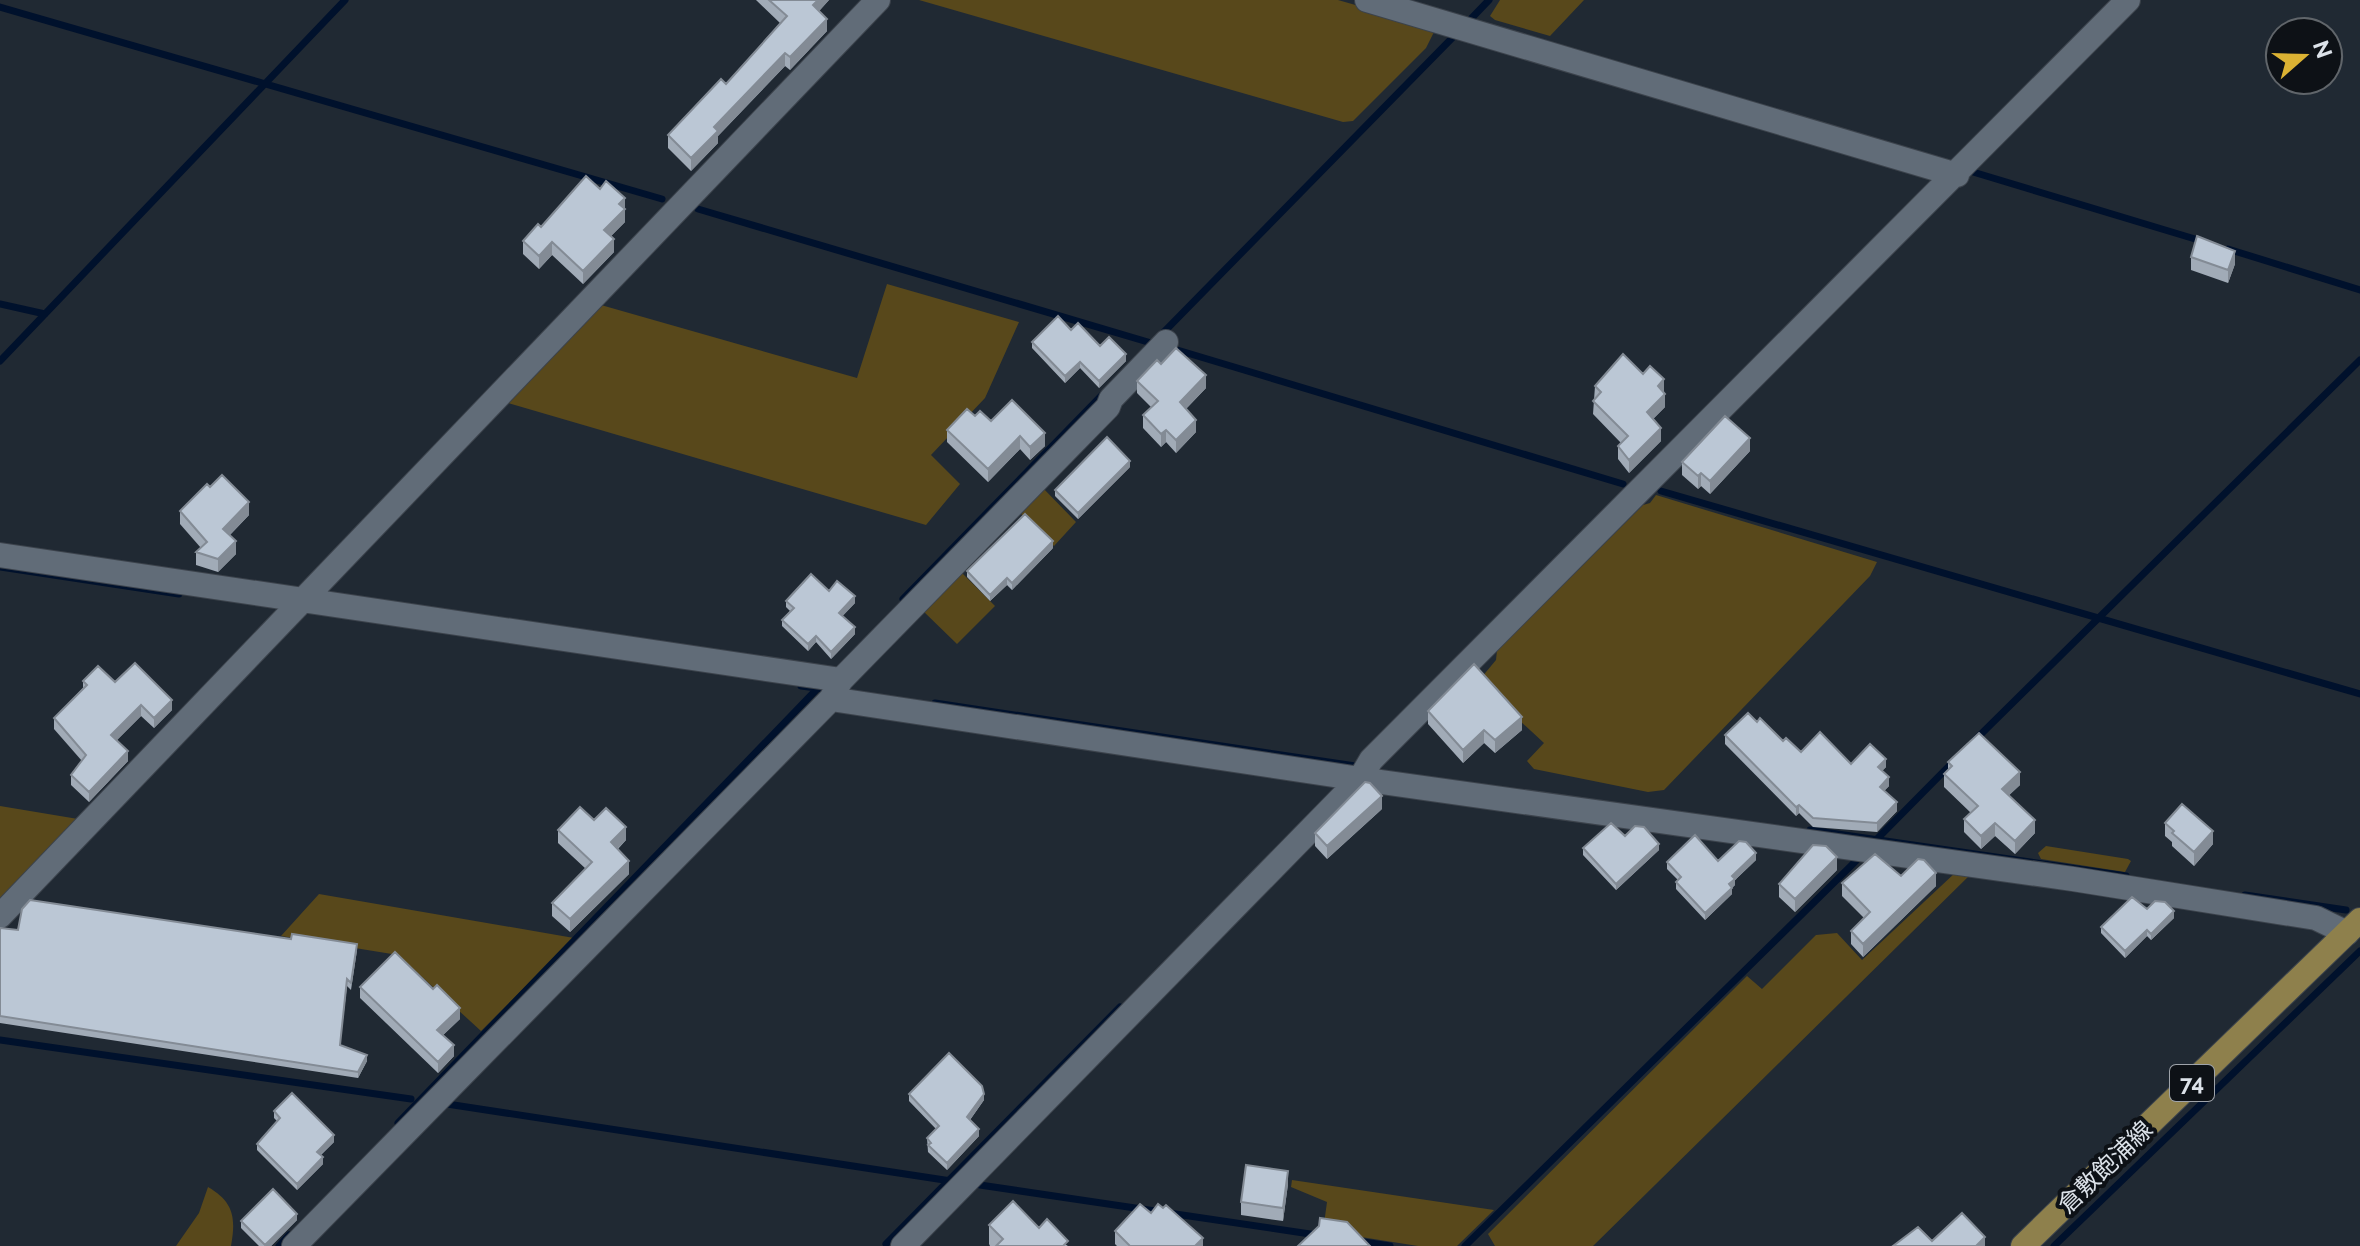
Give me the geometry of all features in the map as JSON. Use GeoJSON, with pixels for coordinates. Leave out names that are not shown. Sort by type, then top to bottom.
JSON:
{"type":"FeatureCollection","features":[{"type":"Feature","properties":{"kind":"main road","name":"倉敷飽浦線"},"geometry":{"type":"LineString","coordinates":[[2023,1246],[2353,927]]}},
{"type":"Feature","properties":{"kind":"street"},"geometry":{"type":"LineString","coordinates":[[0,916],[878,0]]}},
{"type":"Feature","properties":{"kind":"street"},"geometry":{"type":"LineString","coordinates":[[1367,0],[1949,173]]}},
{"type":"Feature","properties":{"kind":"street"},"geometry":{"type":"LineString","coordinates":[[903,1246],[1357,773],[1949,173],[2128,0]]}},
{"type":"Feature","properties":{"kind":"street"},"geometry":{"type":"LineString","coordinates":[[294,1246],[833,685],[1108,407],[1111,399],[1162,346]]}},
{"type":"Feature","properties":{"kind":"street"},"geometry":{"type":"LineString","coordinates":[[0,555],[306,600],[1357,773],[2316,918],[2353,927]]}},
{"type":"Feature","properties":{"kind":"shaded area"},"geometry":{"type":"Polygon","coordinates":[[[919,0],[1338,0],[1436,28],[1426,48],[1353,121],[1343,122],[919,0]]]}},
{"type":"Feature","properties":{"kind":"shaded area"},"geometry":{"type":"Polygon","coordinates":[[[1500,0],[1584,0],[1550,36],[1495,20],[1490,16],[1500,0]]]}},
{"type":"Feature","properties":{"kind":"shaded area"},"geometry":{"type":"Polygon","coordinates":[[[887,284],[1019,322],[985,398],[931,455],[960,484],[926,525],[508,403],[601,305],[857,378],[887,284]]]}},
{"type":"Feature","properties":{"kind":"shaded area"},"geometry":{"type":"Polygon","coordinates":[[[1042,487],[1076,522],[1054,546],[1018,511],[1042,487]]]}},
{"type":"Feature","properties":{"kind":"shaded area"},"geometry":{"type":"Polygon","coordinates":[[[1656,495],[1877,562],[1870,576],[1664,790],[1648,792],[1534,769],[1527,761],[1544,743],[1506,708],[1481,678],[1496,660],[1497,650],[1656,495]]]}},
{"type":"Feature","properties":{"kind":"shaded area"},"geometry":{"type":"Polygon","coordinates":[[[959,570],[995,606],[957,644],[921,609],[959,570]]]}},
{"type":"Feature","properties":{"kind":"shaded area"},"geometry":{"type":"Polygon","coordinates":[[[0,806],[78,819],[0,898],[0,806]]]}},
{"type":"Feature","properties":{"kind":"shaded area"},"geometry":{"type":"Polygon","coordinates":[[[2046,846],[2131,861],[2125,872],[2041,859],[2038,853],[2046,846]]]}},
{"type":"Feature","properties":{"kind":"shaded area"},"geometry":{"type":"Polygon","coordinates":[[[1956,872],[1971,874],[1593,1246],[1495,1246],[1488,1234],[1747,976],[1762,989],[1816,935],[1837,933],[1862,960],[1956,872]]]}},
{"type":"Feature","properties":{"kind":"shaded area"},"geometry":{"type":"Polygon","coordinates":[[[319,894],[574,938],[481,1031],[398,955],[281,936],[319,894]]]}},
{"type":"Feature","properties":{"kind":"shaded area"},"geometry":{"type":"Polygon","coordinates":[[[1292,1180],[1494,1210],[1457,1246],[1418,1246],[1323,1231],[1327,1202],[1291,1187],[1292,1180]]]}},
{"type":"Feature","properties":{"kind":"shaded area"},"geometry":{"type":"Polygon","coordinates":[[[208,1187],[223,1199],[231,1212],[231,1246],[176,1246],[199,1213],[208,1187]]]}},
{"type":"Feature","properties":{"kind":"building"},"geometry":{"type":"Polygon","coordinates":[[[769,0],[818,0],[813,5],[827,19],[790,57],[785,53],[714,127],[718,131],[691,158],[668,135],[721,79],[726,84],[787,16],[769,0]]]}},
{"type":"Feature","properties":{"kind":"building"},"geometry":{"type":"Polygon","coordinates":[[[586,176],[600,189],[606,181],[625,198],[619,204],[625,209],[604,230],[614,239],[583,271],[552,242],[539,256],[523,241],[538,224],[541,227],[586,176]]]}},
{"type":"Feature","properties":{"kind":"building"},"geometry":{"type":"Polygon","coordinates":[[[2197,236],[2235,251],[2228,270],[2191,257],[2197,236]]]}},
{"type":"Feature","properties":{"kind":"building"},"geometry":{"type":"Polygon","coordinates":[[[1058,316],[1071,330],[1078,323],[1100,346],[1109,337],[1126,354],[1099,381],[1080,362],[1065,376],[1032,342],[1058,316]]]}},
{"type":"Feature","properties":{"kind":"building"},"geometry":{"type":"Polygon","coordinates":[[[1176,348],[1206,375],[1180,402],[1196,420],[1176,440],[1166,430],[1161,434],[1143,415],[1158,401],[1137,381],[1157,360],[1161,364],[1176,348]]]}},
{"type":"Feature","properties":{"kind":"building"},"geometry":{"type":"Polygon","coordinates":[[[1623,354],[1643,374],[1650,366],[1664,379],[1658,386],[1665,394],[1647,412],[1661,428],[1629,460],[1618,446],[1628,436],[1593,401],[1601,392],[1595,386],[1623,354]]]}},
{"type":"Feature","properties":{"kind":"building"},"geometry":{"type":"Polygon","coordinates":[[[1012,400],[1045,433],[1030,447],[1020,436],[988,469],[947,430],[967,409],[975,416],[980,411],[991,421],[1012,400]]]}},
{"type":"Feature","properties":{"kind":"building"},"geometry":{"type":"Polygon","coordinates":[[[1725,416],[1750,438],[1710,481],[1701,473],[1698,476],[1682,462],[1725,416]]]}},
{"type":"Feature","properties":{"kind":"building"},"geometry":{"type":"Polygon","coordinates":[[[1107,437],[1130,461],[1078,513],[1055,490],[1107,437]]]}},
{"type":"Feature","properties":{"kind":"building"},"geometry":{"type":"Polygon","coordinates":[[[222,475],[249,502],[223,529],[236,541],[218,559],[196,552],[207,542],[180,511],[207,484],[210,487],[222,475]]]}},
{"type":"Feature","properties":{"kind":"building"},"geometry":{"type":"Polygon","coordinates":[[[1025,514],[1053,541],[1012,583],[1007,578],[990,595],[967,571],[1025,514]]]}},
{"type":"Feature","properties":{"kind":"building"},"geometry":{"type":"Polygon","coordinates":[[[811,574],[829,591],[837,581],[855,596],[839,613],[855,627],[831,652],[816,636],[808,644],[782,620],[794,608],[786,601],[811,574]]]}},
{"type":"Feature","properties":{"kind":"building"},"geometry":{"type":"Polygon","coordinates":[[[135,663],[172,700],[154,718],[141,705],[111,735],[128,751],[89,792],[71,775],[86,755],[54,718],[87,685],[83,681],[98,666],[115,682],[135,663]]]}},
{"type":"Feature","properties":{"kind":"building"},"geometry":{"type":"Polygon","coordinates":[[[1474,664],[1522,717],[1495,740],[1484,730],[1463,750],[1428,711],[1474,664]]]}},
{"type":"Feature","properties":{"kind":"building"},"geometry":{"type":"Polygon","coordinates":[[[1748,713],[1757,722],[1760,718],[1783,741],[1786,738],[1801,752],[1820,732],[1851,764],[1870,744],[1886,759],[1878,767],[1889,777],[1880,787],[1897,802],[1877,823],[1813,818],[1799,805],[1796,807],[1725,735],[1748,713]]]}},
{"type":"Feature","properties":{"kind":"building"},"geometry":{"type":"Polygon","coordinates":[[[1979,733],[2020,772],[2002,789],[2035,820],[2015,841],[1995,823],[1981,836],[1964,819],[1978,806],[1944,774],[1952,766],[1948,762],[1979,733]]]}},
{"type":"Feature","properties":{"kind":"building"},"geometry":{"type":"Polygon","coordinates":[[[1365,782],[1370,783],[1382,796],[1327,846],[1315,833],[1365,782]]]}},
{"type":"Feature","properties":{"kind":"building"},"geometry":{"type":"Polygon","coordinates":[[[2182,804],[2213,831],[2194,852],[2165,823],[2182,804]]]}},
{"type":"Feature","properties":{"kind":"building"},"geometry":{"type":"Polygon","coordinates":[[[580,807],[594,820],[606,808],[626,827],[611,842],[629,861],[570,919],[552,903],[592,862],[558,830],[580,807]]]}},
{"type":"Feature","properties":{"kind":"building"},"geometry":{"type":"Polygon","coordinates":[[[1611,823],[1625,836],[1635,826],[1644,827],[1659,844],[1616,884],[1583,848],[1611,823]]]}},
{"type":"Feature","properties":{"kind":"building"},"geometry":{"type":"Polygon","coordinates":[[[1695,835],[1718,861],[1739,841],[1746,842],[1756,853],[1732,876],[1735,879],[1729,884],[1732,888],[1705,913],[1676,882],[1681,877],[1667,862],[1695,835]]]}},
{"type":"Feature","properties":{"kind":"building"},"geometry":{"type":"Polygon","coordinates":[[[1813,845],[1826,846],[1837,857],[1795,899],[1779,884],[1813,845]]]}},
{"type":"Feature","properties":{"kind":"building"},"geometry":{"type":"Polygon","coordinates":[[[1875,854],[1901,876],[1918,859],[1924,860],[1936,873],[1863,944],[1851,931],[1870,912],[1842,883],[1875,854]]]}},
{"type":"Feature","properties":{"kind":"building"},"geometry":{"type":"Polygon","coordinates":[[[2132,897],[2147,909],[2155,901],[2165,902],[2174,911],[2151,934],[2147,930],[2125,951],[2101,927],[2132,897]]]}},
{"type":"Feature","properties":{"kind":"building"},"geometry":{"type":"Polygon","coordinates":[[[30,900],[291,939],[292,934],[357,944],[351,983],[347,979],[340,1045],[367,1055],[358,1072],[0,1016],[0,928],[18,930],[22,909],[30,900]]]}},
{"type":"Feature","properties":{"kind":"building"},"geometry":{"type":"Polygon","coordinates":[[[395,952],[433,989],[437,985],[460,1008],[437,1030],[454,1045],[438,1062],[360,987],[395,952]]]}},
{"type":"Feature","properties":{"kind":"building"},"geometry":{"type":"Polygon","coordinates":[[[949,1053],[982,1086],[984,1094],[967,1117],[979,1129],[947,1163],[928,1145],[931,1143],[927,1138],[939,1126],[909,1094],[949,1053]]]}},
{"type":"Feature","properties":{"kind":"building"},"geometry":{"type":"Polygon","coordinates":[[[292,1093],[334,1135],[317,1152],[323,1157],[297,1184],[257,1144],[280,1118],[274,1111],[292,1093]]]}},
{"type":"Feature","properties":{"kind":"building"},"geometry":{"type":"Polygon","coordinates":[[[1246,1165],[1288,1171],[1283,1208],[1241,1202],[1246,1165]]]}},
{"type":"Feature","properties":{"kind":"building"},"geometry":{"type":"Polygon","coordinates":[[[273,1189],[297,1214],[265,1245],[241,1221],[273,1189]]]}},
{"type":"Feature","properties":{"kind":"building"},"geometry":{"type":"Polygon","coordinates":[[[1013,1201],[1039,1228],[1047,1219],[1068,1241],[1063,1246],[996,1246],[1003,1239],[989,1225],[1013,1201]]]}},
{"type":"Feature","properties":{"kind":"building"},"geometry":{"type":"Polygon","coordinates":[[[1140,1204],[1151,1213],[1158,1204],[1163,1208],[1166,1205],[1203,1238],[1195,1246],[1130,1246],[1115,1231],[1140,1204]]]}},
{"type":"Feature","properties":{"kind":"building"},"geometry":{"type":"Polygon","coordinates":[[[1962,1213],[1985,1237],[1976,1246],[1893,1246],[1918,1227],[1932,1241],[1962,1213]]]}},
{"type":"Feature","properties":{"kind":"building"},"geometry":{"type":"Polygon","coordinates":[[[1320,1218],[1347,1222],[1370,1246],[1298,1246],[1319,1226],[1320,1218]]]}},
{"type":"Feature","properties":{"kind":"waterway"},"geometry":{"type":"LineString","coordinates":[[0,361],[345,0]]}},
{"type":"Feature","properties":{"kind":"waterway"},"geometry":{"type":"LineString","coordinates":[[1466,24],[1489,0]]}},
{"type":"Feature","properties":{"kind":"waterway"},"geometry":{"type":"LineString","coordinates":[[0,7],[662,199]]}},
{"type":"Feature","properties":{"kind":"waterway"},"geometry":{"type":"LineString","coordinates":[[1160,336],[1457,33]]}},
{"type":"Feature","properties":{"kind":"waterway"},"geometry":{"type":"LineString","coordinates":[[1973,172],[2205,242]]}},
{"type":"Feature","properties":{"kind":"waterway"},"geometry":{"type":"LineString","coordinates":[[698,209],[1158,345]]}},
{"type":"Feature","properties":{"kind":"waterway"},"geometry":{"type":"LineString","coordinates":[[2228,249],[2360,290]]}},
{"type":"Feature","properties":{"kind":"waterway"},"geometry":{"type":"LineString","coordinates":[[0,304],[45,314]]}},
{"type":"Feature","properties":{"kind":"waterway"},"geometry":{"type":"LineString","coordinates":[[1174,349],[1623,484]]}},
{"type":"Feature","properties":{"kind":"waterway"},"geometry":{"type":"LineString","coordinates":[[1974,741],[2360,360]]}},
{"type":"Feature","properties":{"kind":"waterway"},"geometry":{"type":"LineString","coordinates":[[903,599],[1104,393]]}},
{"type":"Feature","properties":{"kind":"waterway"},"geometry":{"type":"LineString","coordinates":[[1661,491],[2360,694]]}},
{"type":"Feature","properties":{"kind":"waterway"},"geometry":{"type":"LineString","coordinates":[[0,567],[179,594]]}},
{"type":"Feature","properties":{"kind":"waterway"},"geometry":{"type":"LineString","coordinates":[[801,686],[832,690]]}},
{"type":"Feature","properties":{"kind":"waterway"},"geometry":{"type":"LineString","coordinates":[[398,1123],[817,689]]}},
{"type":"Feature","properties":{"kind":"waterway"},"geometry":{"type":"LineString","coordinates":[[935,703],[1362,767]]}},
{"type":"Feature","properties":{"kind":"waterway"},"geometry":{"type":"LineString","coordinates":[[1876,840],[1954,761]]}},
{"type":"Feature","properties":{"kind":"waterway"},"geometry":{"type":"LineString","coordinates":[[1810,830],[2126,876]]}},
{"type":"Feature","properties":{"kind":"waterway"},"geometry":{"type":"LineString","coordinates":[[1465,1246],[1862,855]]}},
{"type":"Feature","properties":{"kind":"waterway"},"geometry":{"type":"LineString","coordinates":[[2245,895],[2346,910]]}},
{"type":"Feature","properties":{"kind":"waterway"},"geometry":{"type":"LineString","coordinates":[[2054,1246],[2360,951]]}},
{"type":"Feature","properties":{"kind":"waterway"},"geometry":{"type":"LineString","coordinates":[[886,1244],[1120,1007]]}},
{"type":"Feature","properties":{"kind":"waterway"},"geometry":{"type":"LineString","coordinates":[[0,1040],[411,1099]]}},
{"type":"Feature","properties":{"kind":"waterway"},"geometry":{"type":"LineString","coordinates":[[447,1104],[951,1181]]}},
{"type":"Feature","properties":{"kind":"waterway"},"geometry":{"type":"LineString","coordinates":[[980,1185],[1317,1235]]}},
{"type":"Feature","properties":{"kind":"waterway"},"geometry":{"type":"LineString","coordinates":[[279,1246],[289,1235]]}},
{"type":"Feature","properties":{"kind":"waterway"},"geometry":{"type":"LineString","coordinates":[[1357,1241],[1390,1246]]}}]}
